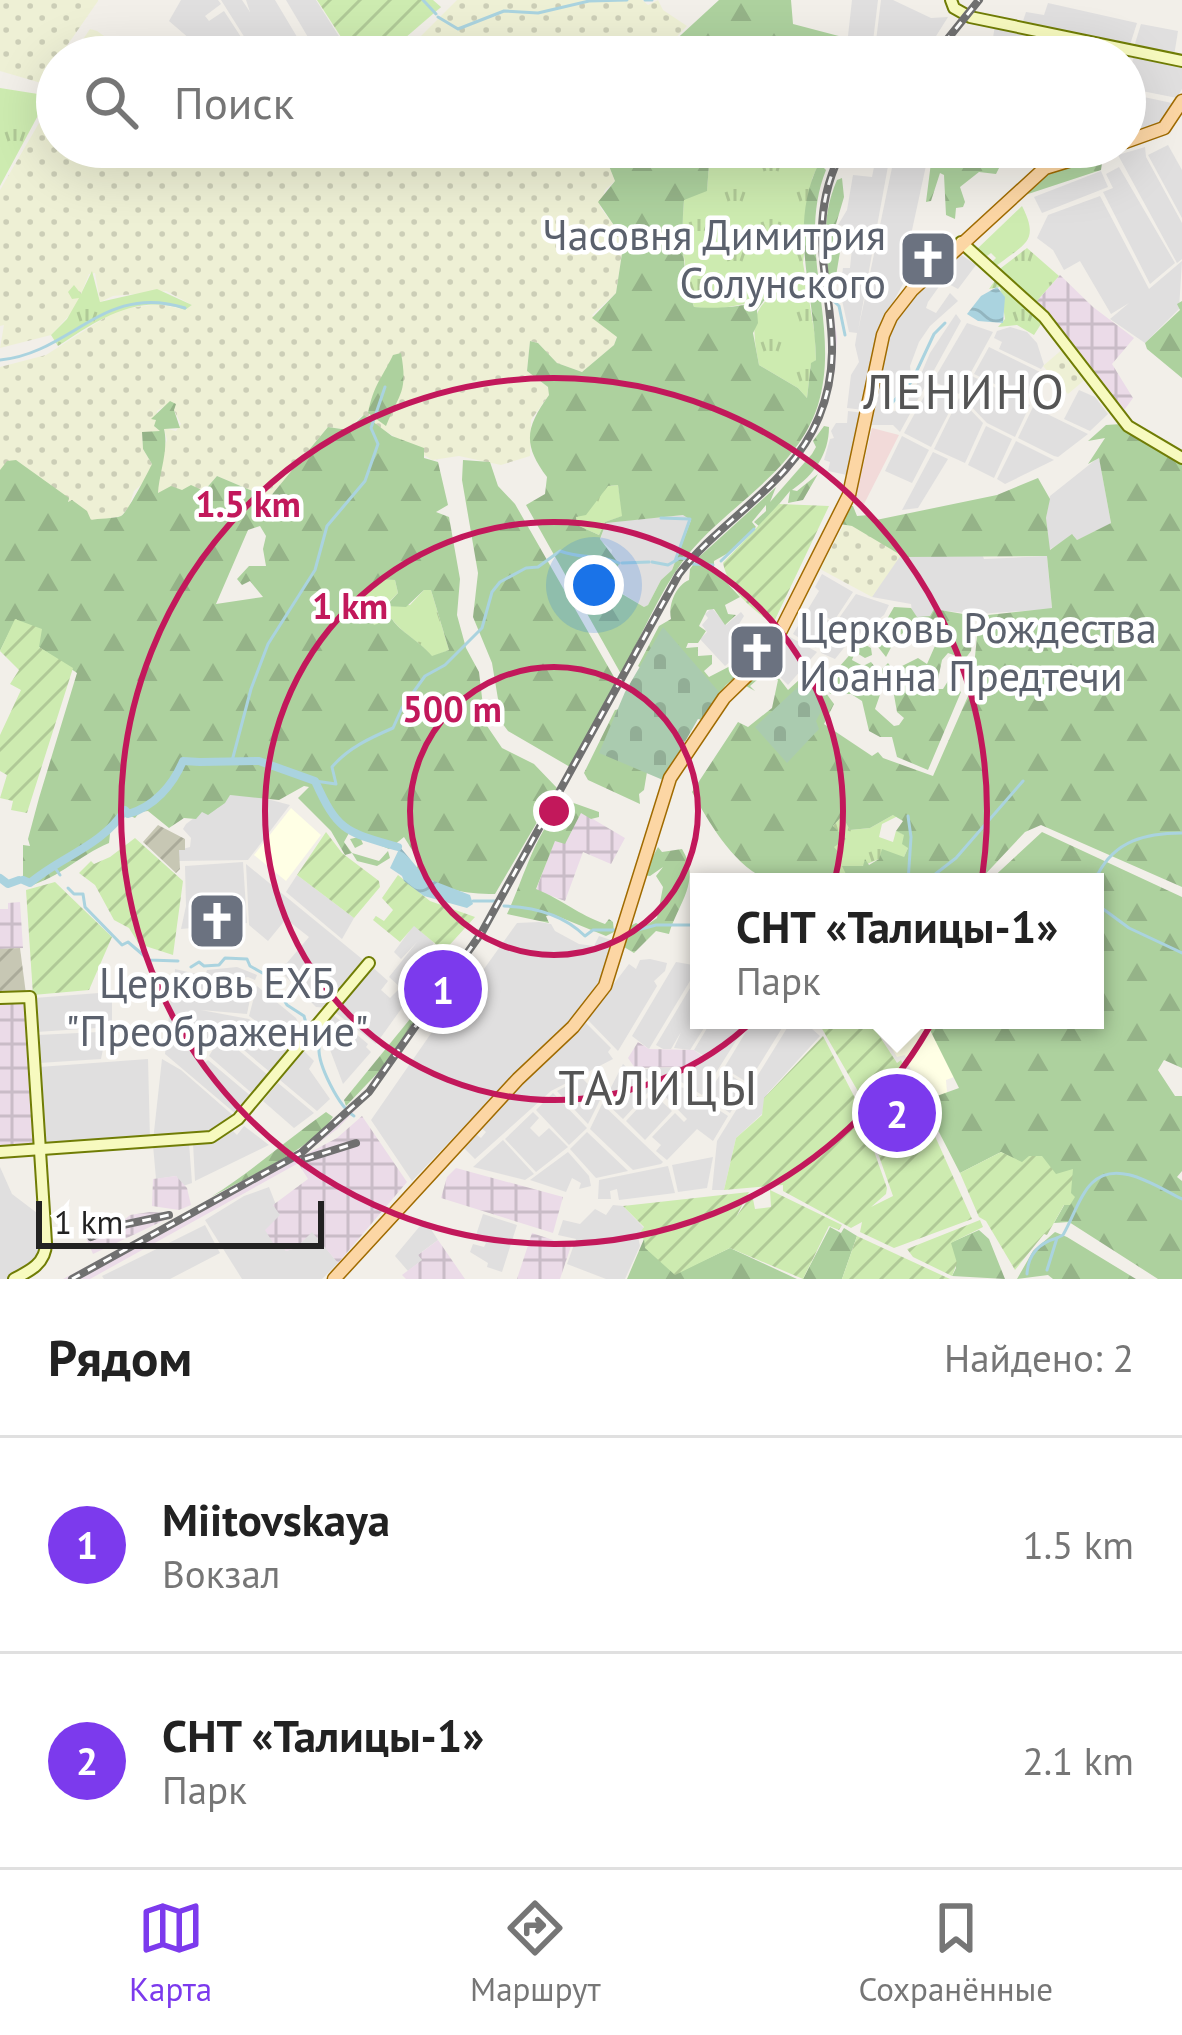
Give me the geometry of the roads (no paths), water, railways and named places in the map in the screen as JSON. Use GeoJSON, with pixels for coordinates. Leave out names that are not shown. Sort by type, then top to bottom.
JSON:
{"type":"FeatureCollection","features":[{"type":"Feature","properties":{"kind":"main road"},"geometry":{"type":"LineString","coordinates":[[1146,135],[1164,128],[1182,104]]}},
{"type":"Feature","properties":{"kind":"main road"},"geometry":{"type":"LineString","coordinates":[[332,1279],[572,1025],[605,981],[668,778],[722,697],[767,653],[848,493],[886,321],[910,289],[1043,168]]}},
{"type":"Feature","properties":{"kind":"street"},"geometry":{"type":"LineString","coordinates":[[951,0],[967,16],[1063,36]]}},
{"type":"Feature","properties":{"kind":"street"},"geometry":{"type":"LineString","coordinates":[[1146,53],[1182,61]]}},
{"type":"Feature","properties":{"kind":"street"},"geometry":{"type":"LineString","coordinates":[[962,243],[1044,317],[1128,426],[1182,458]]}},
{"type":"Feature","properties":{"kind":"street"},"geometry":{"type":"LineString","coordinates":[[0,1152],[190,1140],[221,1133],[238,1119],[369,963]]}},
{"type":"Feature","properties":{"kind":"street"},"geometry":{"type":"LineString","coordinates":[[0,998],[30,997],[40,1150],[44,1256],[14,1279]]}},
{"type":"Feature","properties":{"kind":"water"},"geometry":{"type":"Polygon","coordinates":[[[997,287],[1005,297],[1003,323],[978,321],[967,314],[981,296],[997,287]]]}},
{"type":"Feature","properties":{"kind":"water"},"geometry":{"type":"Polygon","coordinates":[[[400,847],[426,878],[470,895],[473,904],[467,908],[424,896],[404,881],[390,868],[400,847]]]}},
{"type":"Feature","properties":{"kind":"waterway"},"geometry":{"type":"LineString","coordinates":[[423,0],[436,14]]}},
{"type":"Feature","properties":{"kind":"waterway"},"geometry":{"type":"LineString","coordinates":[[438,17],[458,29],[504,11],[538,13],[589,1],[627,0]]}},
{"type":"Feature","properties":{"kind":"waterway"},"geometry":{"type":"LineString","coordinates":[[645,0],[652,0]]}},
{"type":"Feature","properties":{"kind":"waterway"},"geometry":{"type":"LineString","coordinates":[[822,290],[839,306],[845,335]]}},
{"type":"Feature","properties":{"kind":"waterway"},"geometry":{"type":"LineString","coordinates":[[0,360],[25,355],[132,304],[157,302],[185,308]]}},
{"type":"Feature","properties":{"kind":"waterway"},"geometry":{"type":"LineString","coordinates":[[891,404],[912,381],[934,334],[945,323]]}},
{"type":"Feature","properties":{"kind":"waterway"},"geometry":{"type":"LineString","coordinates":[[232,761],[268,644],[315,570],[327,526],[365,481],[378,444],[371,428],[385,387]]}},
{"type":"Feature","properties":{"kind":"waterway"},"geometry":{"type":"LineString","coordinates":[[661,518],[690,519],[675,561]]}},
{"type":"Feature","properties":{"kind":"waterway"},"geometry":{"type":"LineString","coordinates":[[721,561],[754,529]]}},
{"type":"Feature","properties":{"kind":"waterway"},"geometry":{"type":"LineString","coordinates":[[315,781],[336,784],[332,767],[338,760],[393,728],[425,676],[445,665],[482,628],[492,592],[500,582],[538,567],[560,551],[619,563]]}},
{"type":"Feature","properties":{"kind":"waterway"},"geometry":{"type":"LineString","coordinates":[[652,562],[668,565],[687,559]]}},
{"type":"Feature","properties":{"kind":"waterway"},"geometry":{"type":"LineString","coordinates":[[622,563],[649,562]]}},
{"type":"Feature","properties":{"kind":"waterway"},"geometry":{"type":"LineString","coordinates":[[693,564],[713,565]]}},
{"type":"Feature","properties":{"kind":"waterway"},"geometry":{"type":"LineString","coordinates":[[23,880],[30,883],[93,842],[125,810],[128,814],[137,811],[154,800],[183,761],[259,761],[315,781],[330,811],[346,828],[398,847]]}},
{"type":"Feature","properties":{"kind":"waterway"},"geometry":{"type":"LineString","coordinates":[[937,873],[956,858],[1023,781]]}},
{"type":"Feature","properties":{"kind":"waterway"},"geometry":{"type":"LineString","coordinates":[[908,816],[909,873]]}},
{"type":"Feature","properties":{"kind":"waterway"},"geometry":{"type":"LineString","coordinates":[[1099,873],[1113,854],[1132,841],[1182,833]]}},
{"type":"Feature","properties":{"kind":"waterway"},"geometry":{"type":"LineString","coordinates":[[55,868],[60,875]]}},
{"type":"Feature","properties":{"kind":"waterway"},"geometry":{"type":"LineString","coordinates":[[0,878],[8,884],[19,880]]}},
{"type":"Feature","properties":{"kind":"waterway"},"geometry":{"type":"LineString","coordinates":[[68,888],[83,894],[85,907],[122,945],[128,942],[149,960],[178,961]]}},
{"type":"Feature","properties":{"kind":"waterway"},"geometry":{"type":"LineString","coordinates":[[473,901],[496,901]]}},
{"type":"Feature","properties":{"kind":"waterway"},"geometry":{"type":"LineString","coordinates":[[504,906],[549,914],[585,936],[593,930],[616,930]]}},
{"type":"Feature","properties":{"kind":"waterway"},"geometry":{"type":"LineString","coordinates":[[1104,910],[1129,928],[1182,953]]}},
{"type":"Feature","properties":{"kind":"waterway"},"geometry":{"type":"LineString","coordinates":[[626,933],[656,925],[690,925]]}},
{"type":"Feature","properties":{"kind":"waterway"},"geometry":{"type":"LineString","coordinates":[[191,967],[199,962],[219,965],[225,958],[247,959],[266,975],[272,992],[279,992],[287,1005],[304,1016],[308,1030]]}},
{"type":"Feature","properties":{"kind":"waterway"},"geometry":{"type":"LineString","coordinates":[[309,1040],[319,1048],[336,1095],[354,1116]]}},
{"type":"Feature","properties":{"kind":"waterway"},"geometry":{"type":"LineString","coordinates":[[1047,1270],[1057,1238],[1088,1188],[1102,1176],[1137,1177],[1182,1199]]}},
{"type":"Feature","properties":{"kind":"waterway"},"geometry":{"type":"LineString","coordinates":[[1027,1274],[1036,1250],[1057,1238]]}},
{"type":"Feature","properties":{"kind":"railway"},"geometry":{"type":"LineString","coordinates":[[950,36],[979,0]]}},
{"type":"Feature","properties":{"kind":"railway"},"geometry":{"type":"LineString","coordinates":[[72,1279],[301,1153],[369,1092],[482,932],[679,574],[792,462],[819,417],[832,348],[823,218],[835,168]]}},
{"type":"Feature","properties":{"kind":"railway"},"geometry":{"type":"LineString","coordinates":[[305,1159],[356,1143]]}},
{"type":"Feature","properties":{"kind":"railway"},"geometry":{"type":"LineString","coordinates":[[91,1237],[169,1215]]}},
{"type":"Feature","properties":{"kind":"place","name":"Часовня Димитрия Солунского"},"geometry":{"type":"Point","coordinates":[928,259]}},
{"type":"Feature","properties":{"kind":"place","name":"Церковь Рождества Иоанна Предтечи"},"geometry":{"type":"Point","coordinates":[757,652]}},
{"type":"Feature","properties":{"kind":"place","name":"Церковь ЕХБ \"Преображение\""},"geometry":{"type":"Point","coordinates":[217,921]}},
{"type":"Feature","properties":{"kind":"place","name":"Miitovskaya"},"geometry":{"type":"Point","coordinates":[443,989]}},
{"type":"Feature","properties":{"kind":"place","name":"СНТ «Талицы-1»"},"geometry":{"type":"Point","coordinates":[897,1113]}},
{"type":"Feature","properties":{"kind":"district","name":"ЛЕНИНО"},"geometry":{"type":"Point","coordinates":[965,392]}},
{"type":"Feature","properties":{"kind":"district","name":"ТАЛИЦЫ"},"geometry":{"type":"Point","coordinates":[659,1088]}}]}
